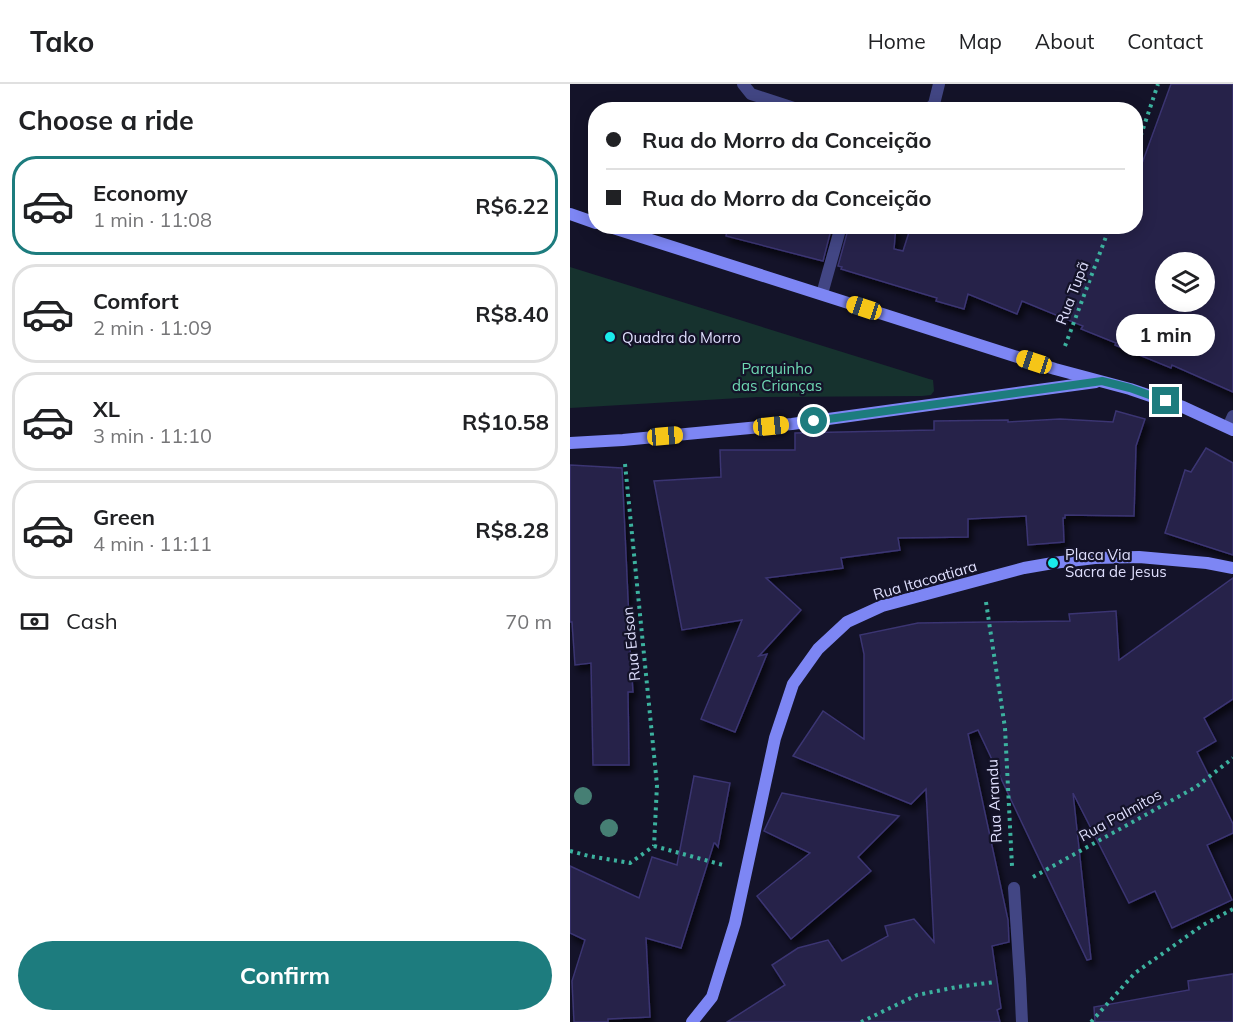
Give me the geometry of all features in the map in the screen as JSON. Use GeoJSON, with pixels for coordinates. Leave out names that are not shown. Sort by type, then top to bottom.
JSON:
{"type":"FeatureCollection","features":[{"type":"Feature","properties":{"kind":"street"},"geometry":{"type":"LineString","coordinates":[[743,84],[751,94],[776,102]]}},
{"type":"Feature","properties":{"kind":"street"},"geometry":{"type":"LineString","coordinates":[[934,102],[939,84]]}},
{"type":"Feature","properties":{"kind":"street"},"geometry":{"type":"LineString","coordinates":[[570,214],[588,220]]}},
{"type":"Feature","properties":{"kind":"street"},"geometry":{"type":"LineString","coordinates":[[633,234],[1055,369],[1130,388],[1231,424]]}},
{"type":"Feature","properties":{"kind":"street"},"geometry":{"type":"LineString","coordinates":[[822,294],[839,234]]}},
{"type":"Feature","properties":{"kind":"street"},"geometry":{"type":"LineString","coordinates":[[570,443],[792,424],[1102,381]]}},
{"type":"Feature","properties":{"kind":"street","name":"Rua Itacoatiara"},"geometry":{"type":"LineString","coordinates":[[692,1022],[712,997],[735,923],[775,738],[793,684],[818,649],[847,621],[882,606],[1024,568],[1095,558],[1139,557],[1207,563],[1233,568]]}},
{"type":"Feature","properties":{"kind":"street"},"geometry":{"type":"LineString","coordinates":[[1014,888],[1022,1022]]}},
{"type":"Feature","properties":{"kind":"path"},"geometry":{"type":"LineString","coordinates":[[1143,129],[1158,84]]}},
{"type":"Feature","properties":{"kind":"path","name":"Rua Tupã"},"geometry":{"type":"LineString","coordinates":[[1055,369],[1107,234]]}},
{"type":"Feature","properties":{"kind":"path","name":"Rua Edson"},"geometry":{"type":"LineString","coordinates":[[623,440],[657,785],[654,846]]}},
{"type":"Feature","properties":{"kind":"path","name":"Rua Arandu"},"geometry":{"type":"LineString","coordinates":[[982,579],[1005,728],[1014,888]]}},
{"type":"Feature","properties":{"kind":"path","name":"Rua Palmitos"},"geometry":{"type":"LineString","coordinates":[[1014,888],[1196,787],[1233,758]]}},
{"type":"Feature","properties":{"kind":"path"},"geometry":{"type":"LineString","coordinates":[[570,851],[630,863],[654,846],[747,872]]}},
{"type":"Feature","properties":{"kind":"path"},"geometry":{"type":"LineString","coordinates":[[1091,1022],[1135,973],[1203,925],[1233,909]]}},
{"type":"Feature","properties":{"kind":"path"},"geometry":{"type":"LineString","coordinates":[[861,1022],[916,995],[1020,979]]}},
{"type":"Feature","properties":{"kind":"green space","name":"Parquinho das Crianças"},"geometry":{"type":"Polygon","coordinates":[[[570,267],[933,380],[934,391],[931,395],[922,396],[757,397],[570,408],[570,267]]]}},
{"type":"Feature","properties":{"kind":"building"},"geometry":{"type":"Polygon","coordinates":[[[1171,84],[1233,84],[1233,392],[1172,365],[1171,368],[1115,345],[1116,343],[1081,329],[1083,326],[1022,301],[1017,314],[968,294],[964,309],[936,301],[937,298],[841,269],[842,267],[838,266],[847,234],[895,234],[894,249],[903,251],[908,234],[1143,234],[1143,161],[1171,84]]]}},
{"type":"Feature","properties":{"kind":"building"},"geometry":{"type":"Polygon","coordinates":[[[726,234],[830,234],[823,261],[726,236],[726,234]]]}},
{"type":"Feature","properties":{"kind":"building"},"geometry":{"type":"Polygon","coordinates":[[[1116,411],[1145,419],[1136,446],[1134,516],[1065,515],[1063,518],[1064,542],[1028,545],[1026,516],[968,519],[968,537],[898,538],[900,550],[841,558],[843,568],[766,578],[801,610],[759,656],[767,654],[735,732],[701,719],[742,620],[682,630],[654,481],[721,477],[720,450],[795,450],[795,433],[934,430],[934,421],[1008,420],[1008,422],[1060,419],[1113,422],[1116,411]]]}},
{"type":"Feature","properties":{"kind":"building"},"geometry":{"type":"Polygon","coordinates":[[[1206,448],[1233,463],[1233,555],[1165,533],[1185,470],[1191,472],[1206,448]]]}},
{"type":"Feature","properties":{"kind":"building"},"geometry":{"type":"Polygon","coordinates":[[[570,465],[622,468],[633,692],[628,692],[629,765],[593,765],[591,663],[575,665],[572,622],[570,622],[570,465]]]}},
{"type":"Feature","properties":{"kind":"building"},"geometry":{"type":"Polygon","coordinates":[[[1233,578],[1233,699],[1204,718],[1216,741],[1197,752],[1233,824],[1233,833],[1207,845],[1232,900],[1172,928],[1155,891],[1129,903],[1073,793],[1091,959],[1087,960],[978,730],[968,734],[1008,920],[1009,942],[992,946],[1001,1008],[997,1010],[1000,1022],[727,1022],[785,985],[772,965],[798,948],[828,940],[842,961],[888,936],[885,926],[914,919],[934,942],[926,789],[911,804],[793,756],[823,711],[864,739],[864,654],[860,635],[918,623],[1070,621],[1069,614],[1116,611],[1119,660],[1233,578]]]}},
{"type":"Feature","properties":{"kind":"building"},"geometry":{"type":"Polygon","coordinates":[[[694,776],[730,783],[718,847],[714,843],[681,948],[646,938],[650,1017],[608,1019],[608,1022],[574,1022],[572,981],[585,940],[570,933],[570,866],[639,898],[652,857],[677,865],[694,776]]]}},
{"type":"Feature","properties":{"kind":"building"},"geometry":{"type":"Polygon","coordinates":[[[782,793],[899,816],[858,857],[871,871],[791,939],[757,896],[810,853],[764,831],[782,793]]]}},
{"type":"Feature","properties":{"kind":"building"},"geometry":{"type":"Polygon","coordinates":[[[1233,974],[1233,1022],[1095,1022],[1094,1007],[1189,990],[1188,981],[1233,974]]]}},
{"type":"Feature","properties":{"kind":"place","name":"Quadra do Morro"},"geometry":{"type":"Point","coordinates":[610,337]}},
{"type":"Feature","properties":{"kind":"place","name":"Placa Via Sacra de Jesus"},"geometry":{"type":"Point","coordinates":[1053,563]}},
{"type":"Feature","properties":{"kind":"route"},"geometry":{"type":"LineString","coordinates":[[814,421],[1102,381],[1166,401]]}}]}
